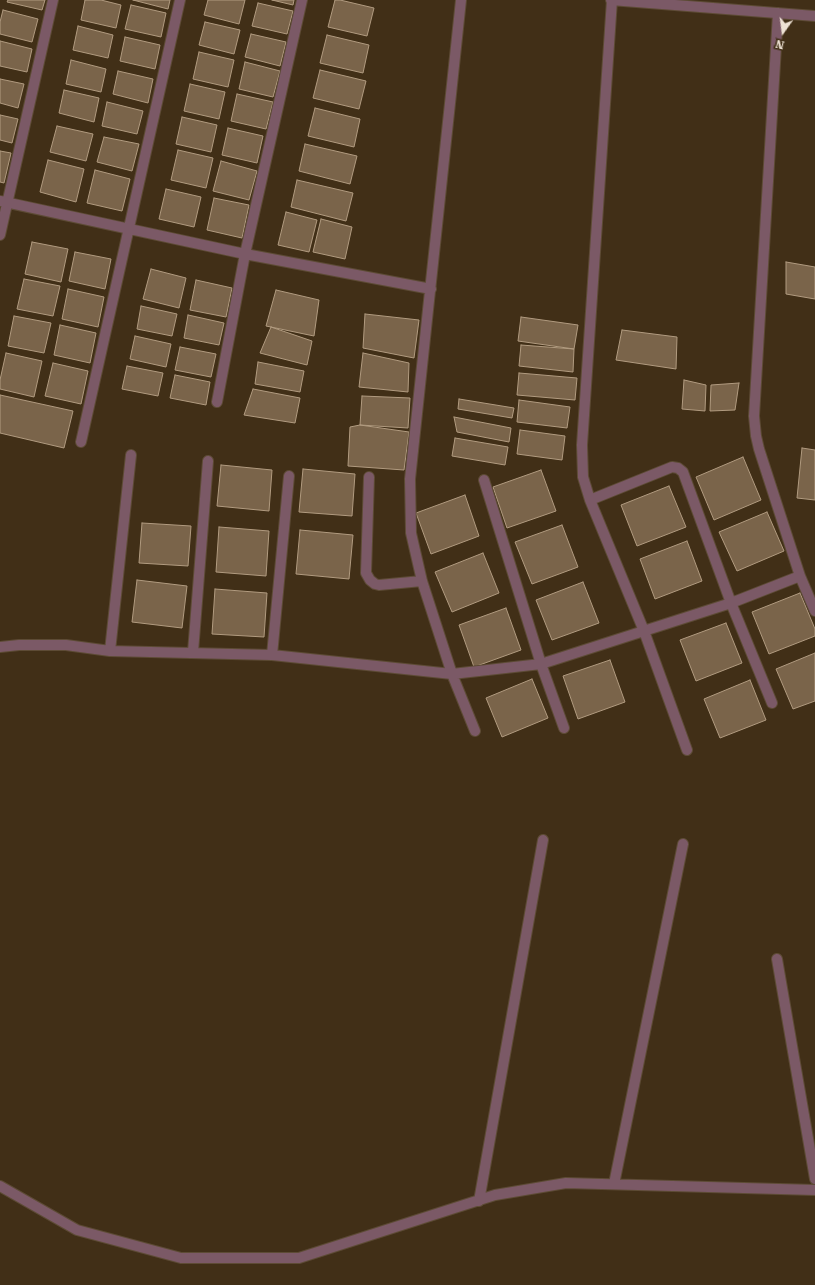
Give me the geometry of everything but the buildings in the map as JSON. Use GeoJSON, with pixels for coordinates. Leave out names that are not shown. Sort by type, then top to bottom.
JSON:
{"type":"FeatureCollection","features":[{"type":"Feature","properties":{"kind":"street"},"geometry":{"type":"LineString","coordinates":[[0,235],[3,202],[52,0]]}},
{"type":"Feature","properties":{"kind":"street"},"geometry":{"type":"LineString","coordinates":[[81,442],[130,229],[180,0]]}},
{"type":"Feature","properties":{"kind":"street"},"geometry":{"type":"LineString","coordinates":[[217,402],[245,254],[302,0]]}},
{"type":"Feature","properties":{"kind":"street"},"geometry":{"type":"LineString","coordinates":[[461,0],[410,479],[411,533],[422,582],[452,674],[475,731]]}},
{"type":"Feature","properties":{"kind":"street"},"geometry":{"type":"LineString","coordinates":[[686,750],[644,631],[590,500],[583,477],[582,445],[611,0],[815,16]]}},
{"type":"Feature","properties":{"kind":"street"},"geometry":{"type":"LineString","coordinates":[[778,13],[754,416],[758,442],[800,576],[815,611]]}},
{"type":"Feature","properties":{"kind":"street"},"geometry":{"type":"LineString","coordinates":[[3,202],[348,275],[431,289]]}},
{"type":"Feature","properties":{"kind":"street"},"geometry":{"type":"LineString","coordinates":[[110,651],[131,455]]}},
{"type":"Feature","properties":{"kind":"street"},"geometry":{"type":"LineString","coordinates":[[193,652],[208,461]]}},
{"type":"Feature","properties":{"kind":"street"},"geometry":{"type":"LineString","coordinates":[[590,500],[672,467],[678,468],[683,472],[732,603],[772,703]]}},
{"type":"Feature","properties":{"kind":"street"},"geometry":{"type":"LineString","coordinates":[[272,654],[289,476]]}},
{"type":"Feature","properties":{"kind":"street"},"geometry":{"type":"LineString","coordinates":[[369,477],[366,573],[370,580],[379,585],[422,582]]}},
{"type":"Feature","properties":{"kind":"street"},"geometry":{"type":"LineString","coordinates":[[484,480],[541,664],[564,728]]}},
{"type":"Feature","properties":{"kind":"street"},"geometry":{"type":"LineString","coordinates":[[0,647],[19,645],[66,645],[110,651],[272,654],[452,674],[541,664],[732,603],[800,576]]}},
{"type":"Feature","properties":{"kind":"street"},"geometry":{"type":"LineString","coordinates":[[479,1201],[543,840]]}},
{"type":"Feature","properties":{"kind":"street"},"geometry":{"type":"LineString","coordinates":[[614,1184],[683,844]]}},
{"type":"Feature","properties":{"kind":"street"},"geometry":{"type":"LineString","coordinates":[[777,959],[815,1179]]}},
{"type":"Feature","properties":{"kind":"street"},"geometry":{"type":"LineString","coordinates":[[0,1186],[77,1230],[181,1258],[299,1258],[495,1196],[566,1183],[815,1190]]}}]}
